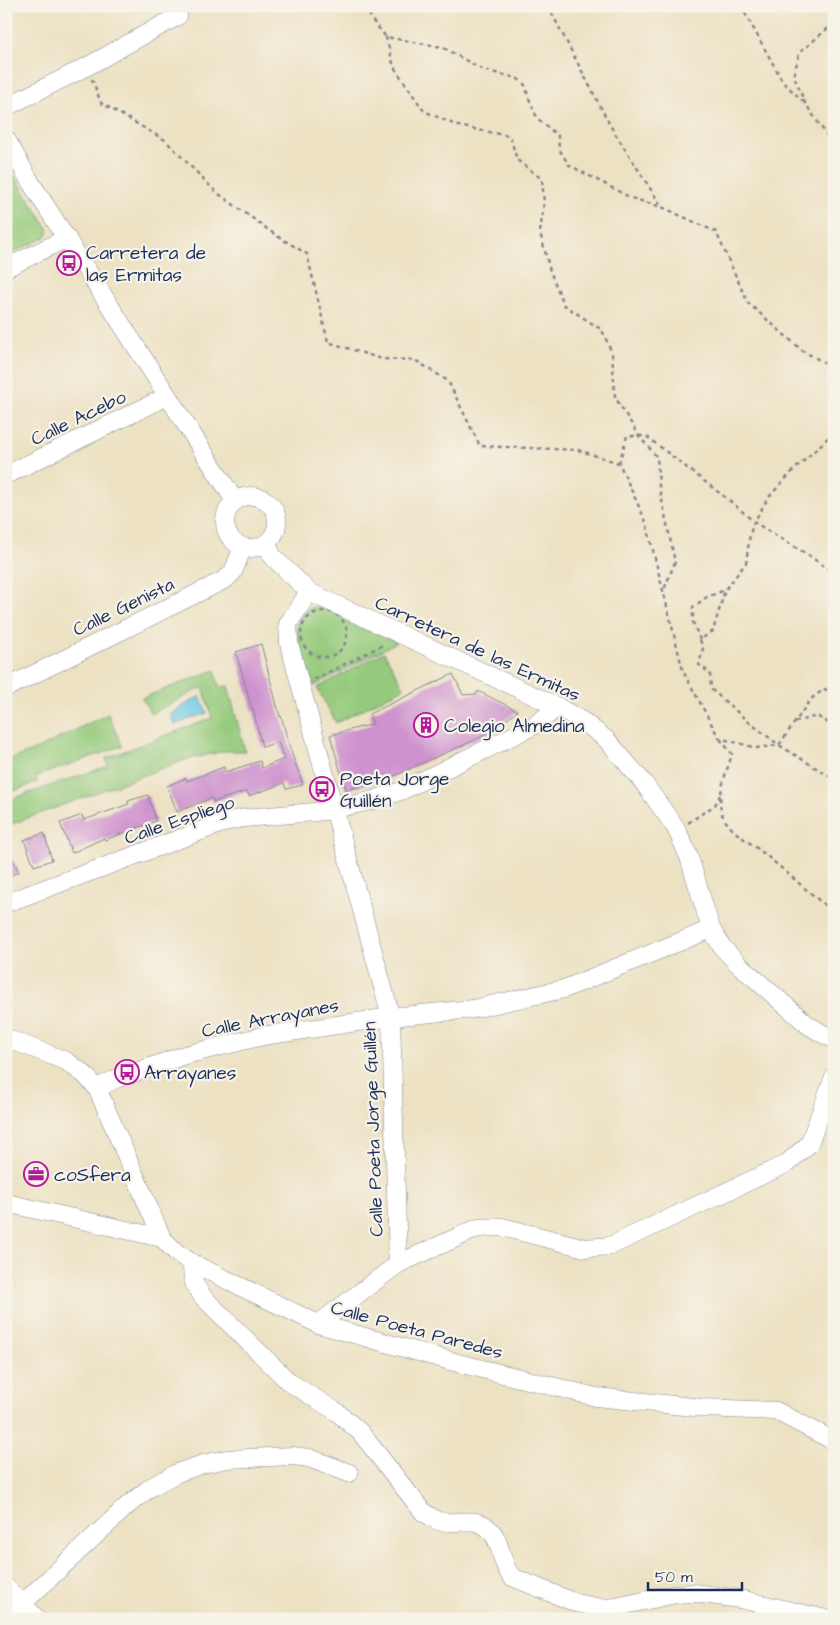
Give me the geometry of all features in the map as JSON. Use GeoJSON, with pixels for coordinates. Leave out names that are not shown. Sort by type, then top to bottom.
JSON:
{"type":"FeatureCollection","features":[{"type":"Feature","properties":{"kind":"street"},"geometry":{"type":"LineString","coordinates":[[6,107],[88,66],[175,11]]}},
{"type":"Feature","properties":{"kind":"street"},"geometry":{"type":"LineString","coordinates":[[6,139],[31,183],[235,501]]}},
{"type":"Feature","properties":{"kind":"street"},"geometry":{"type":"LineString","coordinates":[[6,268],[67,238]]}},
{"type":"Feature","properties":{"kind":"street","name":"Calle Acebo"},"geometry":{"type":"LineString","coordinates":[[6,476],[168,396]]}},
{"type":"Feature","properties":{"kind":"street"},"geometry":{"type":"LineString","coordinates":[[242,497],[258,497],[266,500],[272,506],[276,514],[276,530],[266,543],[251,548],[243,547],[230,538],[224,522],[229,507],[235,501],[242,497]]}},
{"type":"Feature","properties":{"kind":"street","name":"Carretera de las Ermitas"},"geometry":{"type":"LineString","coordinates":[[266,543],[273,557],[309,592],[558,707],[584,722],[607,740],[644,782],[677,830],[689,857],[711,929],[722,947],[738,964],[808,1025],[834,1039]]}},
{"type":"Feature","properties":{"kind":"street","name":"Calle Genista"},"geometry":{"type":"LineString","coordinates":[[6,688],[226,579],[233,572],[243,547]]}},
{"type":"Feature","properties":{"kind":"street","name":"Calle Poeta Jorge Guillén"},"geometry":{"type":"LineString","coordinates":[[309,592],[288,624],[289,642],[391,1017],[398,1264]]}},
{"type":"Feature","properties":{"kind":"street","name":"Calle Espliego"},"geometry":{"type":"LineString","coordinates":[[6,903],[228,821],[334,809],[370,801],[401,791],[535,725],[558,707]]}},
{"type":"Feature","properties":{"kind":"street","name":"Calle Arrayanes"},"geometry":{"type":"LineString","coordinates":[[98,1088],[116,1079],[185,1055],[263,1036],[391,1017],[473,1009],[564,989],[711,929]]}},
{"type":"Feature","properties":{"kind":"street"},"geometry":{"type":"LineString","coordinates":[[6,1038],[66,1061],[84,1074],[98,1088],[162,1238]]}},
{"type":"Feature","properties":{"kind":"street"},"geometry":{"type":"LineString","coordinates":[[318,1324],[398,1264],[478,1228],[502,1227],[585,1248],[610,1246],[786,1164],[809,1144],[834,1077]]}},
{"type":"Feature","properties":{"kind":"street"},"geometry":{"type":"LineString","coordinates":[[6,1203],[162,1238]]}},
{"type":"Feature","properties":{"kind":"street","name":"Calle Poeta Paredes"},"geometry":{"type":"LineString","coordinates":[[162,1238],[177,1253],[192,1263],[318,1324],[458,1363],[596,1397],[703,1408],[776,1411],[834,1441]]}},
{"type":"Feature","properties":{"kind":"street"},"geometry":{"type":"LineString","coordinates":[[192,1263],[192,1279],[203,1298],[290,1382],[337,1412],[360,1432],[424,1513],[438,1521],[456,1522],[466,1520],[478,1522],[488,1527],[494,1534],[507,1572],[512,1577],[576,1603],[602,1608],[616,1607],[676,1594],[694,1593],[740,1599],[826,1619]]}},
{"type":"Feature","properties":{"kind":"street"},"geometry":{"type":"LineString","coordinates":[[6,1618],[128,1505],[151,1487],[177,1473],[203,1464],[227,1459],[294,1456],[309,1458],[348,1473]]}},
{"type":"Feature","properties":{"kind":"street"},"geometry":{"type":"LineString","coordinates":[[6,1586],[37,1619]]}},
{"type":"Feature","properties":{"kind":"path"},"geometry":{"type":"LineString","coordinates":[[366,6],[371,19],[386,37],[394,67],[424,111],[458,126],[510,136],[517,160],[542,179],[544,202],[540,232],[550,271],[564,305],[602,330],[612,353],[615,396],[639,436],[657,457],[659,486],[675,562],[663,592]]}},
{"type":"Feature","properties":{"kind":"path"},"geometry":{"type":"LineString","coordinates":[[548,6],[611,127],[662,207]]}},
{"type":"Feature","properties":{"kind":"path"},"geometry":{"type":"LineString","coordinates":[[741,6],[783,82],[805,103]]}},
{"type":"Feature","properties":{"kind":"path"},"geometry":{"type":"LineString","coordinates":[[834,23],[798,53],[794,76],[805,103],[834,146]]}},
{"type":"Feature","properties":{"kind":"path"},"geometry":{"type":"LineString","coordinates":[[386,37],[442,47],[483,70],[517,78],[525,85],[537,118],[558,136],[559,149],[569,165],[631,198],[662,207],[716,232],[748,303],[803,350],[834,368]]}},
{"type":"Feature","properties":{"kind":"path"},"geometry":{"type":"LineString","coordinates":[[88,66],[101,103],[165,140],[216,192],[277,236],[307,254],[328,342],[382,359],[415,360],[448,381],[480,446],[578,450],[618,463]]}},
{"type":"Feature","properties":{"kind":"path"},"geometry":{"type":"LineString","coordinates":[[700,640],[713,631],[725,590],[746,563],[750,534],[754,522],[768,498],[834,432]]}},
{"type":"Feature","properties":{"kind":"path"},"geometry":{"type":"LineString","coordinates":[[677,830],[715,806],[721,793],[732,754],[719,738],[683,671],[646,522],[618,463],[627,436],[646,436],[754,522],[834,573]]}},
{"type":"Feature","properties":{"kind":"path"},"geometry":{"type":"LineString","coordinates":[[725,590],[707,597],[693,606],[693,622],[703,648],[699,665],[710,673],[711,690],[779,745],[834,780]]}},
{"type":"Feature","properties":{"kind":"path"},"geometry":{"type":"LineString","coordinates":[[302,643],[314,655],[329,656],[336,654],[345,643],[346,628],[339,616],[332,612],[325,610],[309,615],[304,621],[300,637],[302,643],[305,652]]}},
{"type":"Feature","properties":{"kind":"path"},"geometry":{"type":"LineString","coordinates":[[312,670],[315,679],[390,641]]}},
{"type":"Feature","properties":{"kind":"path"},"geometry":{"type":"LineString","coordinates":[[719,738],[757,748],[779,745],[811,699],[824,689],[834,692]]}},
{"type":"Feature","properties":{"kind":"path"},"geometry":{"type":"LineString","coordinates":[[794,722],[817,716],[830,724],[834,721]]}},
{"type":"Feature","properties":{"kind":"path"},"geometry":{"type":"LineString","coordinates":[[721,793],[722,813],[736,833],[763,852],[834,912]]}},
{"type":"Feature","properties":{"kind":"green space"},"geometry":{"type":"Polygon","coordinates":[[[6,163],[49,230],[46,237],[6,256],[6,163]]]}},
{"type":"Feature","properties":{"kind":"green space"},"geometry":{"type":"Polygon","coordinates":[[[322,606],[397,642],[314,686],[299,644],[298,622],[302,614],[310,608],[322,606]]]}},
{"type":"Feature","properties":{"kind":"green space"},"geometry":{"type":"Polygon","coordinates":[[[384,652],[404,688],[336,723],[317,688],[384,652]]]}},
{"type":"Feature","properties":{"kind":"green space"},"geometry":{"type":"Polygon","coordinates":[[[215,670],[219,687],[228,686],[245,751],[225,751],[185,760],[6,826],[6,801],[108,766],[106,758],[212,718],[203,687],[151,714],[142,698],[215,670]]]}},
{"type":"Feature","properties":{"kind":"green space"},"geometry":{"type":"Polygon","coordinates":[[[108,714],[122,746],[35,777],[38,782],[6,794],[6,761],[35,750],[108,714]]]}},
{"type":"Feature","properties":{"kind":"water"},"geometry":{"type":"Polygon","coordinates":[[[200,696],[207,713],[174,725],[170,714],[200,696]]]}},
{"type":"Feature","properties":{"kind":"building"},"geometry":{"type":"Polygon","coordinates":[[[261,644],[280,717],[303,785],[286,789],[284,783],[249,796],[247,791],[213,802],[212,798],[177,812],[167,786],[186,778],[187,781],[224,767],[225,772],[260,761],[262,768],[284,759],[278,742],[262,747],[236,652],[261,644]]]}},
{"type":"Feature","properties":{"kind":"building","name":"Colegio Almedina"},"geometry":{"type":"Polygon","coordinates":[[[453,674],[463,695],[477,694],[478,691],[518,711],[483,736],[457,748],[390,778],[346,790],[330,735],[373,724],[369,714],[453,674]]]}},
{"type":"Feature","properties":{"kind":"building"},"geometry":{"type":"Polygon","coordinates":[[[148,795],[156,821],[105,840],[104,838],[72,853],[60,823],[82,815],[84,820],[129,804],[128,801],[148,795]]]}},
{"type":"Feature","properties":{"kind":"building"},"geometry":{"type":"Polygon","coordinates":[[[44,833],[52,860],[34,866],[24,840],[44,833]]]}},
{"type":"Feature","properties":{"kind":"building"},"geometry":{"type":"Polygon","coordinates":[[[6,846],[19,872],[6,877],[6,846]]]}},
{"type":"Feature","properties":{"kind":"place","name":"Carretera de las Ermitas"},"geometry":{"type":"Point","coordinates":[69,263]}},
{"type":"Feature","properties":{"kind":"place","name":"Colegio Almedina"},"geometry":{"type":"Point","coordinates":[426,725]}},
{"type":"Feature","properties":{"kind":"place","name":"Poeta Jorge Guillén"},"geometry":{"type":"Point","coordinates":[322,789]}},
{"type":"Feature","properties":{"kind":"place","name":"Arrayanes"},"geometry":{"type":"Point","coordinates":[127,1072]}},
{"type":"Feature","properties":{"kind":"place","name":"coSfera"},"geometry":{"type":"Point","coordinates":[36,1174]}}]}
